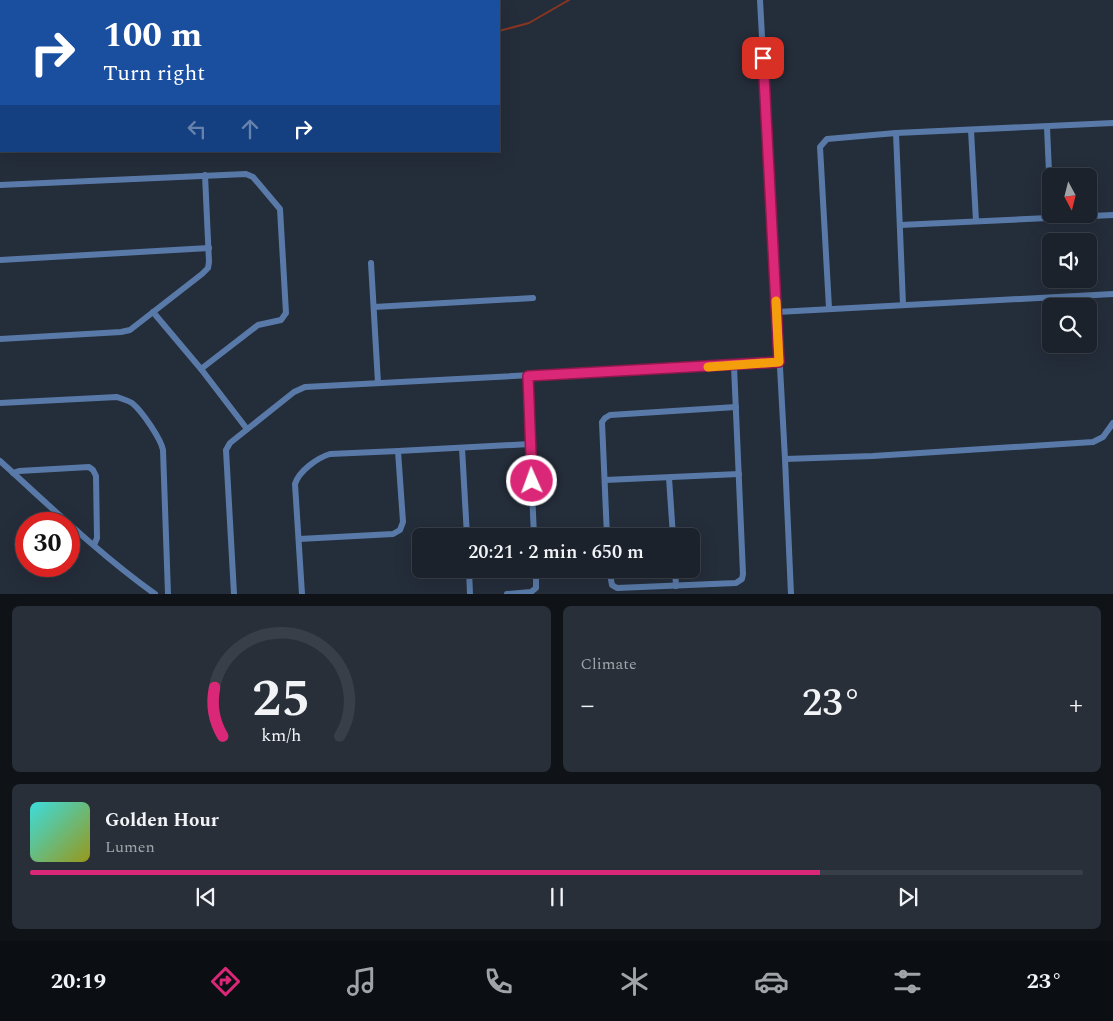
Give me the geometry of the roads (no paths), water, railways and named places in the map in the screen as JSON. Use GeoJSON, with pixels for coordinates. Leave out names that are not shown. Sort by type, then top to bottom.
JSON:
{"type":"FeatureCollection","features":[{"type":"Feature","properties":{"kind":"street"},"geometry":{"type":"LineString","coordinates":[[760,0],[791,594]]}},
{"type":"Feature","properties":{"kind":"street"},"geometry":{"type":"LineString","coordinates":[[829,308],[820,147],[826,139],[896,133],[1113,123]]}},
{"type":"Feature","properties":{"kind":"street"},"geometry":{"type":"LineString","coordinates":[[1047,127],[1049,168]]}},
{"type":"Feature","properties":{"kind":"street"},"geometry":{"type":"LineString","coordinates":[[971,130],[976,221]]}},
{"type":"Feature","properties":{"kind":"street"},"geometry":{"type":"LineString","coordinates":[[896,133],[903,304]]}},
{"type":"Feature","properties":{"kind":"street"},"geometry":{"type":"LineString","coordinates":[[0,185],[205,175],[250,175],[277,204],[281,215],[286,313],[281,320],[258,325],[201,369]]}},
{"type":"Feature","properties":{"kind":"street"},"geometry":{"type":"LineString","coordinates":[[0,339],[130,330],[208,268],[209,248],[205,175]]}},
{"type":"Feature","properties":{"kind":"street"},"geometry":{"type":"LineString","coordinates":[[1098,216],[1113,215]]}},
{"type":"Feature","properties":{"kind":"street"},"geometry":{"type":"LineString","coordinates":[[900,225],[1042,218]]}},
{"type":"Feature","properties":{"kind":"street"},"geometry":{"type":"LineString","coordinates":[[0,260],[209,248]]}},
{"type":"Feature","properties":{"kind":"street"},"geometry":{"type":"LineString","coordinates":[[371,263],[378,383]]}},
{"type":"Feature","properties":{"kind":"street"},"geometry":{"type":"LineString","coordinates":[[777,312],[1113,294]]}},
{"type":"Feature","properties":{"kind":"street"},"geometry":{"type":"LineString","coordinates":[[374,307],[533,298]]}},
{"type":"Feature","properties":{"kind":"street"},"geometry":{"type":"LineString","coordinates":[[153,312],[201,369],[247,429]]}},
{"type":"Feature","properties":{"kind":"street"},"geometry":{"type":"LineString","coordinates":[[234,594],[226,450],[230,443],[300,389],[378,383],[734,366],[779,362]]}},
{"type":"Feature","properties":{"kind":"street"},"geometry":{"type":"LineString","coordinates":[[611,578],[612,585],[617,588],[736,583],[742,579],[734,366]]}},
{"type":"Feature","properties":{"kind":"street"},"geometry":{"type":"LineString","coordinates":[[528,376],[534,528]]}},
{"type":"Feature","properties":{"kind":"street"},"geometry":{"type":"LineString","coordinates":[[0,403],[116,398],[125,399],[134,405],[161,441],[163,450],[168,594]]}},
{"type":"Feature","properties":{"kind":"street"},"geometry":{"type":"LineString","coordinates":[[607,528],[602,422],[605,418],[610,415],[736,407]]}},
{"type":"Feature","properties":{"kind":"street"},"geometry":{"type":"LineString","coordinates":[[785,459],[873,456],[1093,442],[1103,437],[1113,422]]}},
{"type":"Feature","properties":{"kind":"street"},"geometry":{"type":"LineString","coordinates":[[302,594],[295,484],[298,476],[322,456],[330,454],[530,444]]}},
{"type":"Feature","properties":{"kind":"street"},"geometry":{"type":"LineString","coordinates":[[462,448],[467,528]]}},
{"type":"Feature","properties":{"kind":"street"},"geometry":{"type":"LineString","coordinates":[[298,539],[393,534],[400,530],[403,522],[398,451]]}},
{"type":"Feature","properties":{"kind":"street"},"geometry":{"type":"LineString","coordinates":[[0,461],[94,545],[155,594]]}},
{"type":"Feature","properties":{"kind":"street"},"geometry":{"type":"LineString","coordinates":[[13,473],[19,471],[89,467],[93,470],[96,476],[97,529],[97,538],[94,545]]}},
{"type":"Feature","properties":{"kind":"street"},"geometry":{"type":"LineString","coordinates":[[605,480],[739,474]]}},
{"type":"Feature","properties":{"kind":"street"},"geometry":{"type":"LineString","coordinates":[[669,478],[672,528]]}},
{"type":"Feature","properties":{"kind":"street"},"geometry":{"type":"LineString","coordinates":[[469,578],[470,594]]}},
{"type":"Feature","properties":{"kind":"street"},"geometry":{"type":"LineString","coordinates":[[507,594],[531,592],[536,588],[536,578]]}},
{"type":"Feature","properties":{"kind":"street"},"geometry":{"type":"LineString","coordinates":[[676,578],[676,586]]}},
{"type":"Feature","properties":{"kind":"waterway"},"geometry":{"type":"LineString","coordinates":[[500,31],[529,23],[569,0]]}}]}
